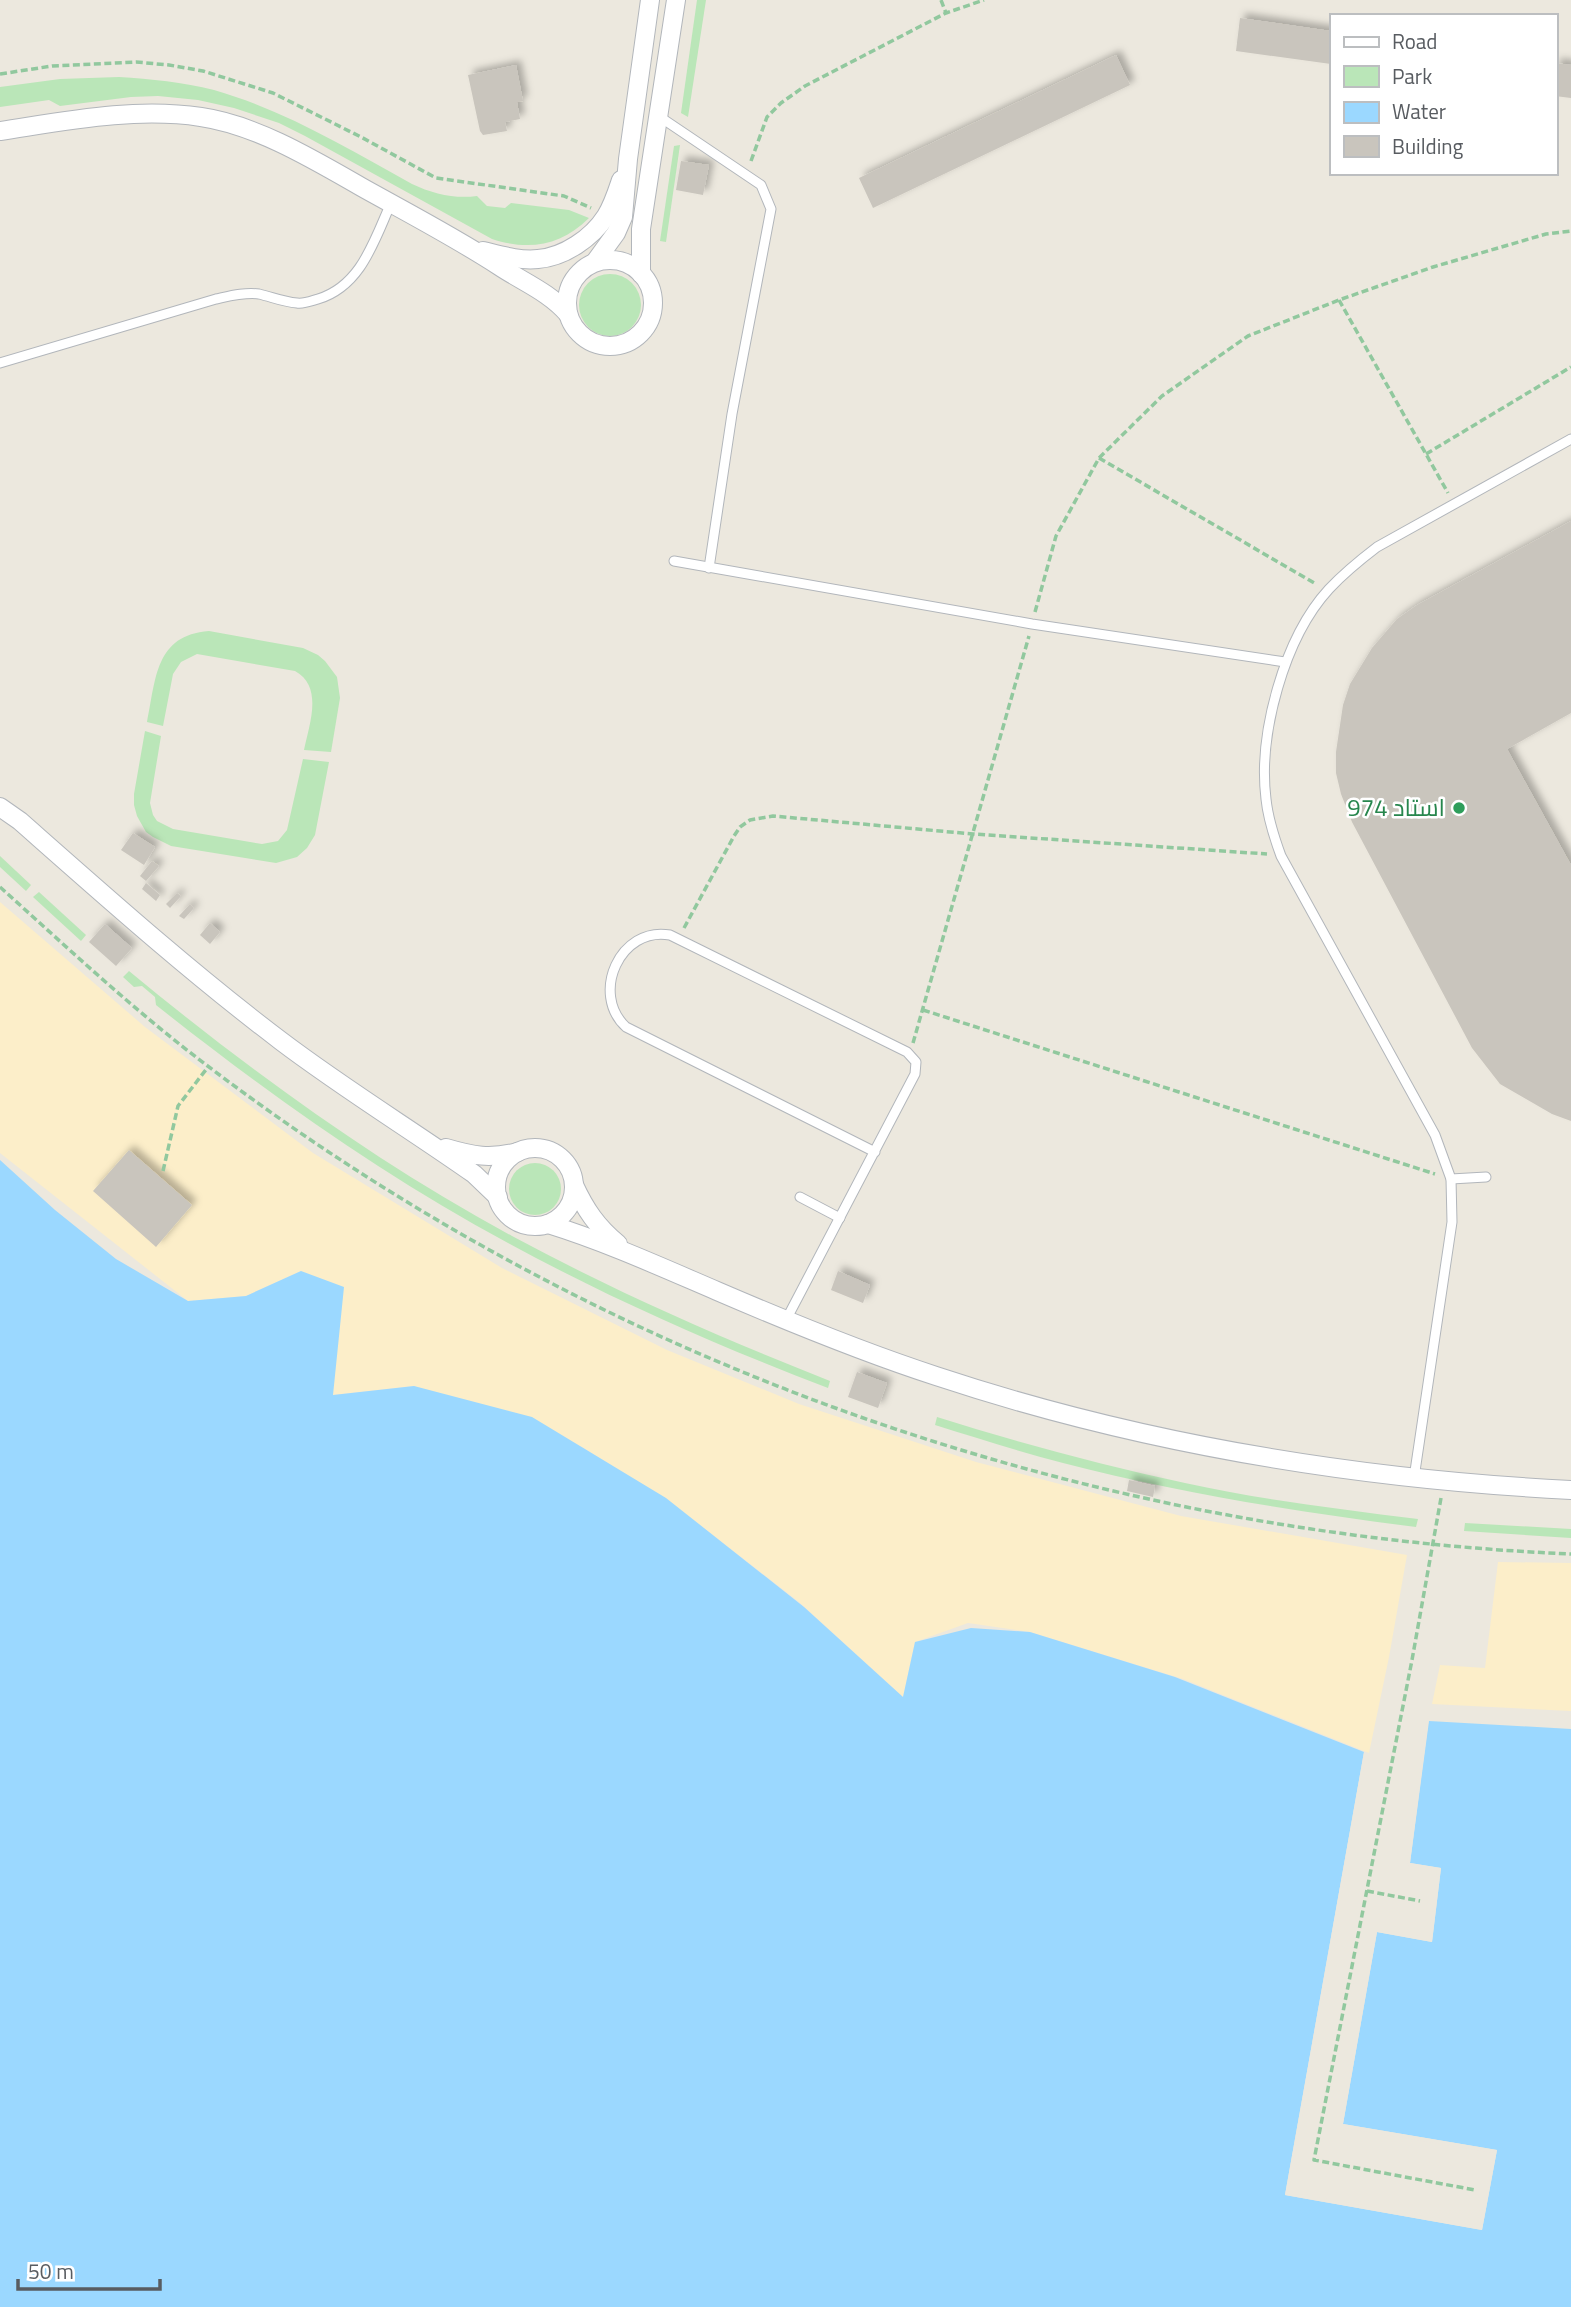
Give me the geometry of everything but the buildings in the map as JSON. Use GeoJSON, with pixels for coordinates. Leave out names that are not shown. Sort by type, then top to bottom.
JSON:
{"type":"FeatureCollection","features":[{"type":"Feature","properties":{"kind":"street"},"geometry":{"type":"LineString","coordinates":[[595,262],[620,261],[631,266],[649,284],[652,310],[648,323],[641,334],[618,346],[592,343],[581,335],[573,326],[566,303],[577,274],[595,262],[621,225],[650,0]]}},
{"type":"Feature","properties":{"kind":"street"},"geometry":{"type":"LineString","coordinates":[[641,274],[641,229],[676,0]]}},
{"type":"Feature","properties":{"kind":"street"},"geometry":{"type":"LineString","coordinates":[[0,131],[79,119],[159,112],[204,117],[256,133],[320,164],[472,248],[541,291],[568,314]]}},
{"type":"Feature","properties":{"kind":"street"},"geometry":{"type":"LineString","coordinates":[[472,248],[513,258],[539,259],[563,252],[583,241],[605,218],[612,206],[628,159]]}},
{"type":"Feature","properties":{"kind":"street"},"geometry":{"type":"LineString","coordinates":[[0,807],[20,821],[216,991],[283,1043],[474,1174],[498,1197]]}},
{"type":"Feature","properties":{"kind":"street"},"geometry":{"type":"LineString","coordinates":[[429,1143],[470,1155],[497,1157],[530,1148],[554,1153],[564,1161],[571,1172],[587,1212],[603,1232],[626,1251]]}},
{"type":"Feature","properties":{"kind":"street"},"geometry":{"type":"LineString","coordinates":[[518,1152],[507,1160],[496,1184],[503,1209],[512,1218],[523,1224],[548,1224],[568,1208],[574,1185]]}},
{"type":"Feature","properties":{"kind":"street"},"geometry":{"type":"LineString","coordinates":[[548,1224],[626,1251],[786,1320],[936,1376],[1059,1414],[1259,1458],[1444,1482],[1571,1490]]}},
{"type":"Feature","properties":{"kind":"lane"},"geometry":{"type":"LineString","coordinates":[[660,117],[761,185],[771,209],[732,414],[709,568]]}},
{"type":"Feature","properties":{"kind":"lane"},"geometry":{"type":"LineString","coordinates":[[0,362],[240,294],[259,294],[301,304],[325,297],[341,289],[356,275],[391,203]]}},
{"type":"Feature","properties":{"kind":"lane"},"geometry":{"type":"LineString","coordinates":[[1414,1478],[1452,1222],[1451,1179],[1435,1135],[1280,856],[1270,825],[1264,776],[1274,705],[1285,662],[1302,628],[1327,591],[1350,569],[1377,547],[1571,439]]}},
{"type":"Feature","properties":{"kind":"lane"},"geometry":{"type":"LineString","coordinates":[[674,561],[1032,624],[1285,662]]}},
{"type":"Feature","properties":{"kind":"lane"},"geometry":{"type":"LineString","coordinates":[[786,1320],[875,1152],[915,1074],[916,1062],[907,1052],[678,939],[663,934],[647,936],[631,944],[622,953],[615,964],[609,989],[618,1020],[636,1033],[875,1152]]}},
{"type":"Feature","properties":{"kind":"lane"},"geometry":{"type":"LineString","coordinates":[[1451,1179],[1486,1177]]}},
{"type":"Feature","properties":{"kind":"lane"},"geometry":{"type":"LineString","coordinates":[[800,1197],[840,1218]]}},
{"type":"Feature","properties":{"kind":"path"},"geometry":{"type":"LineString","coordinates":[[941,0],[946,13]]}},
{"type":"Feature","properties":{"kind":"path"},"geometry":{"type":"LineString","coordinates":[[746,173],[767,117],[781,103],[805,86],[946,13],[984,0]]}},
{"type":"Feature","properties":{"kind":"path"},"geometry":{"type":"LineString","coordinates":[[0,74],[52,66],[136,62],[203,71],[273,93],[361,136],[436,178],[564,196],[591,207],[605,218]]}},
{"type":"Feature","properties":{"kind":"path"},"geometry":{"type":"LineString","coordinates":[[907,1052],[915,1041],[1056,536],[1099,458],[1162,396],[1248,336],[1433,267],[1546,234],[1571,231]]}},
{"type":"Feature","properties":{"kind":"path"},"geometry":{"type":"LineString","coordinates":[[1339,300],[1454,503]]}},
{"type":"Feature","properties":{"kind":"path"},"geometry":{"type":"LineString","coordinates":[[1426,454],[1571,367]]}},
{"type":"Feature","properties":{"kind":"path"},"geometry":{"type":"LineString","coordinates":[[1099,458],[1327,591]]}},
{"type":"Feature","properties":{"kind":"path"},"geometry":{"type":"LineString","coordinates":[[678,939],[733,836],[750,820],[773,816],[973,834],[1280,856]]}},
{"type":"Feature","properties":{"kind":"path"},"geometry":{"type":"LineString","coordinates":[[923,1010],[1451,1179]]}},
{"type":"Feature","properties":{"kind":"path"},"geometry":{"type":"LineString","coordinates":[[163,1171],[178,1106],[208,1067]]}},
{"type":"Feature","properties":{"kind":"path"},"geometry":{"type":"LineString","coordinates":[[1444,1482],[1314,2160],[1475,2190]]}},
{"type":"Feature","properties":{"kind":"path"},"geometry":{"type":"LineString","coordinates":[[1367,1891],[1420,1900]]}},
{"type":"Feature","properties":{"kind":"green space"},"geometry":{"type":"Polygon","coordinates":[[[697,0],[706,0],[688,117],[681,113],[697,0]]]}},
{"type":"Feature","properties":{"kind":"green space"},"geometry":{"type":"Polygon","coordinates":[[[119,77],[191,85],[240,98],[291,119],[412,184],[436,193],[461,197],[477,196],[487,206],[505,208],[511,203],[569,210],[589,218],[567,235],[544,244],[519,245],[492,239],[279,123],[234,108],[198,100],[158,96],[60,106],[49,100],[0,107],[0,87],[60,79],[119,77]]]}},
{"type":"Feature","properties":{"kind":"green space"},"geometry":{"type":"Polygon","coordinates":[[[680,145],[666,242],[660,241],[674,146],[680,145]]]}},
{"type":"Feature","properties":{"kind":"green space"},"geometry":{"type":"Polygon","coordinates":[[[610,274],[622,276],[632,283],[639,293],[639,317],[632,327],[622,334],[610,336],[598,334],[588,327],[581,317],[579,305],[581,293],[588,283],[598,276],[610,274]]]}},
{"type":"Feature","properties":{"kind":"green space"},"geometry":{"type":"Polygon","coordinates":[[[209,631],[303,648],[325,661],[337,677],[340,698],[331,752],[304,750],[311,718],[312,696],[304,678],[295,671],[197,654],[181,662],[173,674],[163,726],[147,722],[156,675],[168,650],[191,634],[209,631]]]}},
{"type":"Feature","properties":{"kind":"green space"},"geometry":{"type":"Polygon","coordinates":[[[145,731],[161,736],[150,803],[157,821],[173,829],[262,844],[278,841],[287,830],[303,759],[329,762],[315,835],[307,848],[297,857],[276,863],[171,846],[146,832],[134,805],[145,731]]]}},
{"type":"Feature","properties":{"kind":"green space"},"geometry":{"type":"Polygon","coordinates":[[[0,856],[31,885],[26,891],[0,867],[0,856]]]}},
{"type":"Feature","properties":{"kind":"green space"},"geometry":{"type":"Polygon","coordinates":[[[39,892],[86,935],[81,941],[33,897],[39,892]]]}},
{"type":"Feature","properties":{"kind":"green space"},"geometry":{"type":"Polygon","coordinates":[[[129,971],[220,1044],[314,1113],[461,1207],[551,1257],[630,1295],[830,1381],[828,1388],[746,1356],[626,1302],[547,1264],[416,1190],[327,1132],[198,1038],[156,1005],[155,997],[142,986],[134,987],[123,977],[129,971]]]}},
{"type":"Feature","properties":{"kind":"green space"},"geometry":{"type":"Polygon","coordinates":[[[535,1163],[545,1165],[553,1171],[559,1179],[559,1199],[553,1207],[545,1213],[535,1215],[525,1213],[517,1207],[511,1199],[509,1189],[511,1179],[517,1171],[525,1165],[535,1163]]]}},
{"type":"Feature","properties":{"kind":"green space"},"geometry":{"type":"Polygon","coordinates":[[[937,1417],[1060,1453],[1185,1483],[1330,1508],[1418,1519],[1416,1527],[1238,1501],[1150,1484],[1047,1459],[935,1425],[937,1417]]]}},
{"type":"Feature","properties":{"kind":"green space"},"geometry":{"type":"Polygon","coordinates":[[[1465,1523],[1571,1529],[1571,1538],[1464,1531],[1465,1523]]]}},
{"type":"Feature","properties":{"kind":"sand"},"geometry":{"type":"Polygon","coordinates":[[[0,902],[145,1027],[313,1153],[502,1268],[667,1350],[799,1404],[976,1462],[1181,1516],[1407,1555],[1369,1753],[1183,1679],[1030,1632],[968,1623],[915,1642],[903,1697],[799,1602],[674,1505],[582,1447],[414,1386],[333,1395],[301,1271],[246,1296],[188,1301],[0,1153],[0,902]]]}},
{"type":"Feature","properties":{"kind":"sand"},"geometry":{"type":"Polygon","coordinates":[[[1498,1562],[1571,1563],[1571,1711],[1432,1704],[1440,1665],[1485,1668],[1498,1562]]]}},
{"type":"Feature","properties":{"kind":"water"},"geometry":{"type":"Polygon","coordinates":[[[0,1160],[55,1210],[116,1259],[188,1301],[246,1296],[301,1271],[344,1287],[333,1395],[414,1386],[532,1417],[666,1498],[804,1607],[903,1697],[915,1642],[971,1628],[1030,1632],[1175,1677],[1364,1752],[1285,2195],[1482,2230],[1497,2150],[1343,2124],[1377,1932],[1432,1942],[1441,1868],[1410,1863],[1429,1721],[1571,1729],[1571,2307],[0,2307],[0,1160]]]}},
{"type":"Feature","properties":{"kind":"pier"},"geometry":{"type":"Polygon","coordinates":[[[1429,1717],[1410,1863],[1441,1868],[1432,1942],[1377,1932],[1343,2124],[1497,2150],[1482,2230],[1285,2195],[1364,1752],[1367,1753],[1289,2192],[1479,2226],[1493,2153],[1343,2128],[1340,2125],[1374,1930],[1377,1928],[1429,1938],[1437,1871],[1409,1866],[1407,1863],[1426,1721],[1429,1717]]]}},
{"type":"Feature","properties":{"kind":"place","name":"استاد 974"},"geometry":{"type":"Point","coordinates":[1459,808]}}]}
